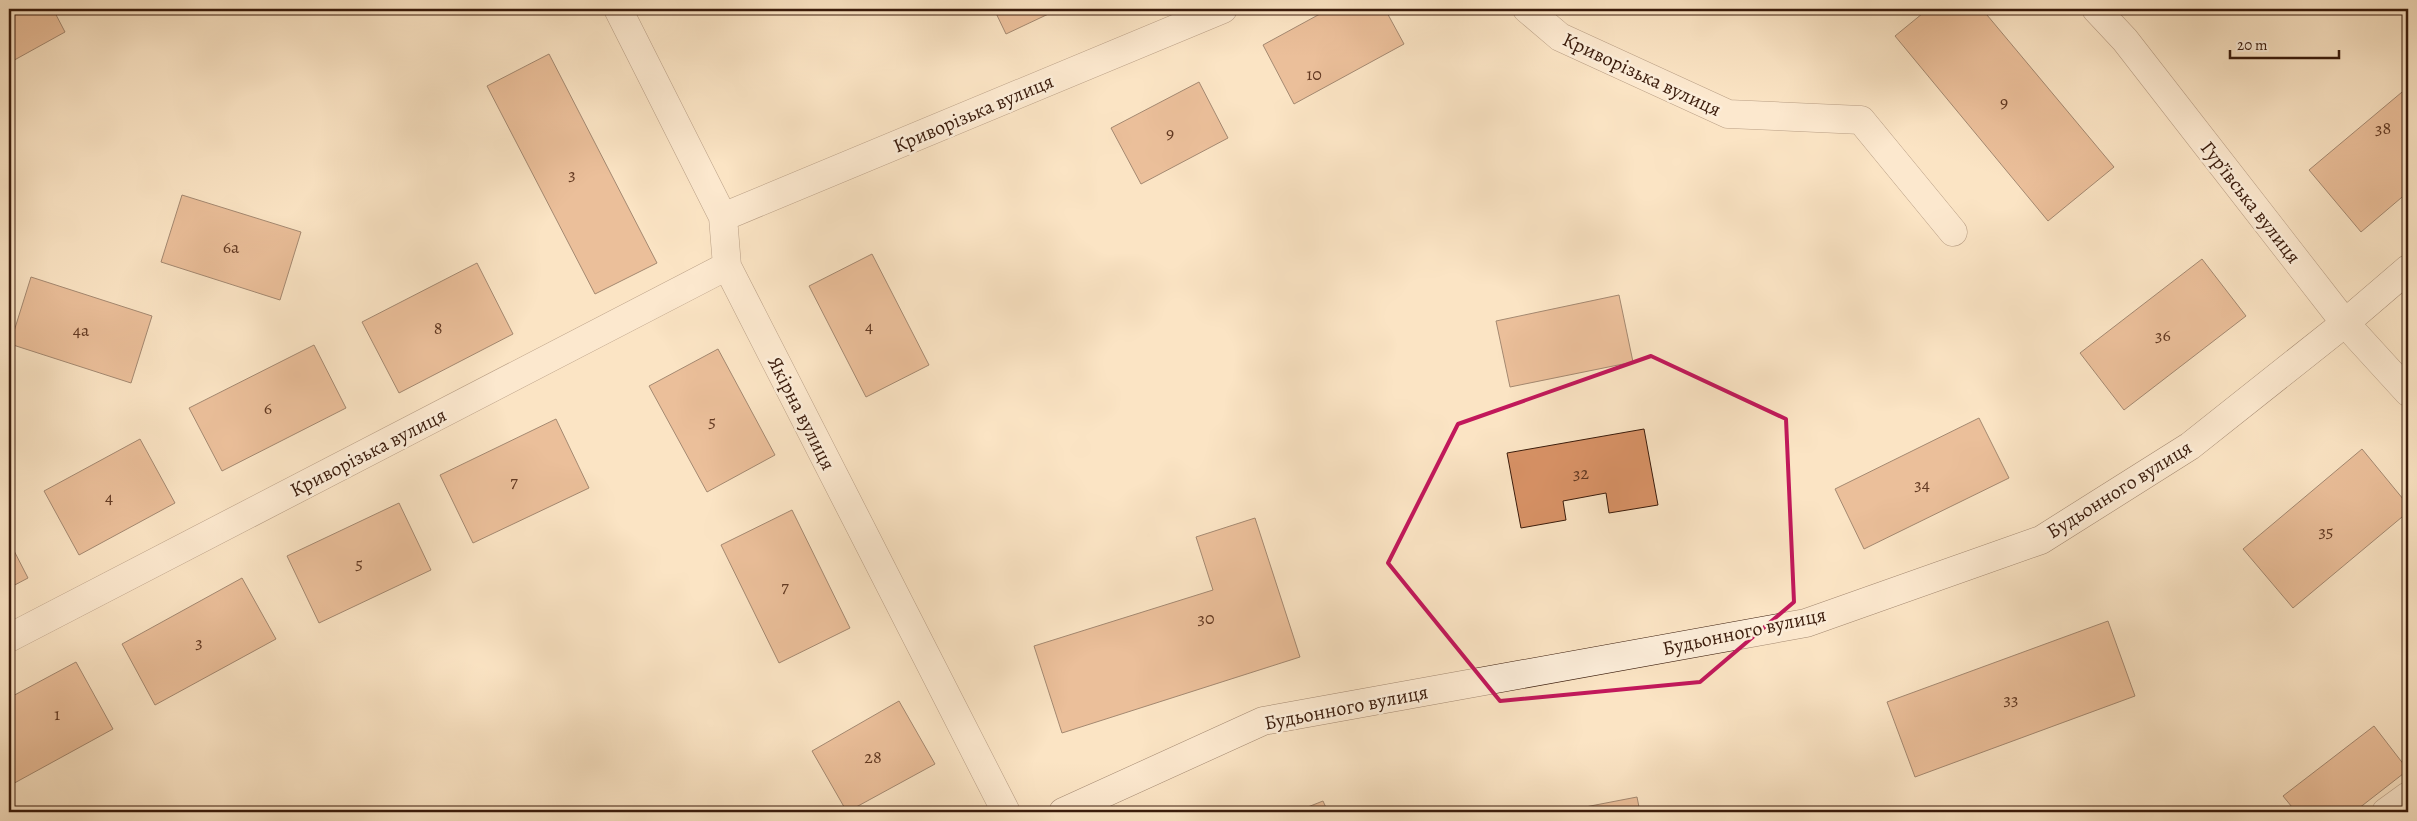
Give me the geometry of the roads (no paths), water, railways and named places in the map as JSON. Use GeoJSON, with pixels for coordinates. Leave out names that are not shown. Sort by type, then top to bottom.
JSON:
{"type":"FeatureCollection","features":[{"type":"Feature","properties":{"kind":"street","name":"Якірна вулиця"},"geometry":{"type":"LineString","coordinates":[[618,9],[723,217],[727,266],[1006,812]]}},
{"type":"Feature","properties":{"kind":"street","name":"Криворізька вулиця"},"geometry":{"type":"LineString","coordinates":[[723,217],[1223,9]]}},
{"type":"Feature","properties":{"kind":"street","name":"Криворізька вулиця"},"geometry":{"type":"LineString","coordinates":[[1527,9],[1560,37],[1728,114],[1861,120],[1953,232]]}},
{"type":"Feature","properties":{"kind":"street","name":"Гур’ївська вулиця"},"geometry":{"type":"LineString","coordinates":[[2096,9],[2125,40],[2345,323],[2408,392]]}},
{"type":"Feature","properties":{"kind":"street","name":"Криворізька вулиця"},"geometry":{"type":"LineString","coordinates":[[9,638],[727,266]]}},
{"type":"Feature","properties":{"kind":"street","name":"Будьонного вулиця"},"geometry":{"type":"LineString","coordinates":[[1063,812],[1263,721],[1806,623],[2041,540],[2190,446],[2345,323],[2408,269]]}},
{"type":"Feature","properties":{"kind":"street"},"geometry":{"type":"LineString","coordinates":[[2386,812],[2408,796]]}}]}
